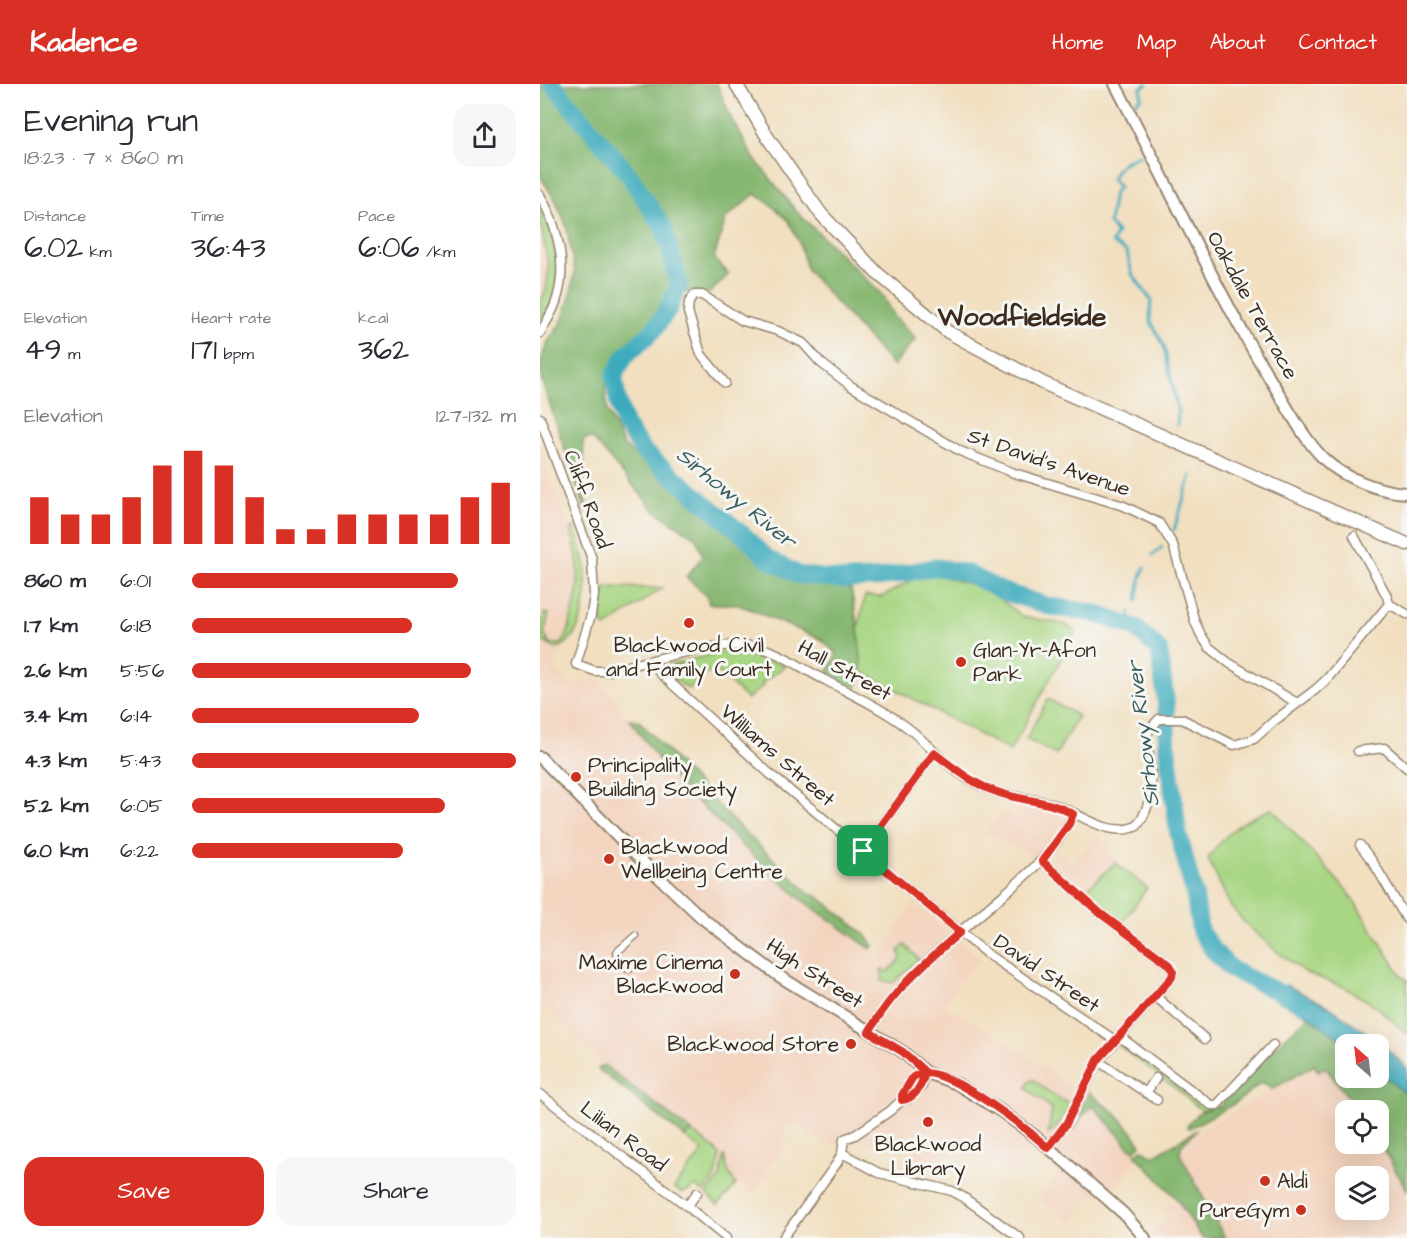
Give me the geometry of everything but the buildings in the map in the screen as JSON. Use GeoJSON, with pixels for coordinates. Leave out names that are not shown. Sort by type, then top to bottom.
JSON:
{"type":"FeatureCollection","features":[{"type":"Feature","properties":{"kind":"main road"},"geometry":{"type":"LineString","coordinates":[[736,84],[768,138],[821,214],[877,273],[948,332],[1045,384],[1407,544]]}},
{"type":"Feature","properties":{"kind":"main road","name":"Oakdale Terrace"},"geometry":{"type":"LineString","coordinates":[[1115,84],[1243,335],[1311,443],[1325,460],[1358,481],[1407,493]]}},
{"type":"Feature","properties":{"kind":"main road","name":"High Street"},"geometry":{"type":"LineString","coordinates":[[541,761],[702,918],[779,976],[903,1052],[925,1072],[942,1077],[975,1094],[1048,1148],[1124,1214],[1145,1238]]}},
{"type":"Feature","properties":{"kind":"street"},"geometry":{"type":"LineString","coordinates":[[540,195],[546,205],[559,244],[562,274],[559,295],[540,333]]}},
{"type":"Feature","properties":{"kind":"street","name":"St David's Avenue"},"geometry":{"type":"LineString","coordinates":[[725,383],[701,354],[688,312],[689,302],[694,295],[702,295],[743,321],[777,331],[803,343],[820,363],[851,386],[960,451],[1014,474],[1124,506],[1159,523],[1173,545],[1195,622],[1209,647],[1229,663],[1297,703]]}},
{"type":"Feature","properties":{"kind":"street","name":"Cliff Road"},"geometry":{"type":"LineString","coordinates":[[540,418],[585,538],[593,567],[594,595],[591,615],[576,664]]}},
{"type":"Feature","properties":{"kind":"street"},"geometry":{"type":"LineString","coordinates":[[1354,536],[1387,596],[1389,604],[1407,614]]}},
{"type":"Feature","properties":{"kind":"street"},"geometry":{"type":"LineString","coordinates":[[1297,703],[1327,679],[1389,604]]}},
{"type":"Feature","properties":{"kind":"street","name":"Hall Street"},"geometry":{"type":"LineString","coordinates":[[576,664],[595,671],[609,671],[718,646],[754,646],[773,651],[857,696],[908,728],[934,753],[969,780],[999,793],[1061,807],[1073,814],[1119,831],[1137,826],[1143,819],[1152,794],[1147,737],[1149,730],[1159,719],[1182,718],[1234,745],[1254,739],[1297,703]]}},
{"type":"Feature","properties":{"kind":"street","name":"Williams Street"},"geometry":{"type":"LineString","coordinates":[[682,669],[662,674],[770,774],[960,932]]}},
{"type":"Feature","properties":{"kind":"street"},"geometry":{"type":"LineString","coordinates":[[1358,750],[1384,748],[1407,768]]}},
{"type":"Feature","properties":{"kind":"street"},"geometry":{"type":"LineString","coordinates":[[863,851],[934,753]]}},
{"type":"Feature","properties":{"kind":"street"},"geometry":{"type":"LineString","coordinates":[[869,1032],[885,1006],[906,980],[1042,861],[1069,824],[1073,814]]}},
{"type":"Feature","properties":{"kind":"street"},"geometry":{"type":"LineString","coordinates":[[1360,845],[1373,862],[1407,920]]}},
{"type":"Feature","properties":{"kind":"street"},"geometry":{"type":"LineString","coordinates":[[1042,861],[1101,914],[1170,965],[1173,971],[1172,977],[1098,1060],[1066,1124],[1048,1148]]}},
{"type":"Feature","properties":{"kind":"street","name":"David Street"},"geometry":{"type":"LineString","coordinates":[[960,932],[1000,964],[1118,1038],[1211,1105],[1217,1105],[1273,1045]]}},
{"type":"Feature","properties":{"kind":"street"},"geometry":{"type":"LineString","coordinates":[[629,969],[619,959],[617,952],[635,936]]}},
{"type":"Feature","properties":{"kind":"street"},"geometry":{"type":"LineString","coordinates":[[1155,996],[1205,1038]]}},
{"type":"Feature","properties":{"kind":"street"},"geometry":{"type":"LineString","coordinates":[[1098,1060],[1157,1100]]}},
{"type":"Feature","properties":{"kind":"street"},"geometry":{"type":"LineString","coordinates":[[786,1237],[837,1164],[842,1153],[844,1139],[855,1135],[890,1111],[902,1100],[902,1095],[913,1077],[925,1072]]}},
{"type":"Feature","properties":{"kind":"street"},"geometry":{"type":"LineString","coordinates":[[1146,1093],[1156,1078]]}},
{"type":"Feature","properties":{"kind":"street","name":"Lilian Road"},"geometry":{"type":"LineString","coordinates":[[540,1094],[726,1238]]}},
{"type":"Feature","properties":{"kind":"street"},"geometry":{"type":"LineString","coordinates":[[842,1153],[879,1173],[952,1191],[1020,1238]]}},
{"type":"Feature","properties":{"kind":"street"},"geometry":{"type":"LineString","coordinates":[[687,1206],[698,1193]]}},
{"type":"Feature","properties":{"kind":"shaded area"},"geometry":{"type":"Polygon","coordinates":[[[540,222],[549,268],[546,290],[540,303],[540,222]]]}},
{"type":"Feature","properties":{"kind":"shaded area"},"geometry":{"type":"Polygon","coordinates":[[[540,448],[572,537],[579,569],[578,593],[566,637],[556,662],[556,673],[575,683],[600,678],[642,738],[684,789],[774,876],[881,959],[885,948],[914,903],[980,958],[949,996],[945,1005],[992,1032],[1045,1067],[1093,1106],[1140,1159],[1113,1189],[1090,1196],[1070,1223],[1039,1199],[1060,1169],[1033,1145],[1009,1177],[1006,1172],[981,1154],[978,1158],[955,1144],[938,1169],[881,1134],[872,1148],[862,1142],[844,1146],[826,1144],[801,1128],[785,1123],[785,1145],[766,1171],[769,1174],[753,1194],[740,1183],[736,1185],[727,1169],[724,1155],[720,1156],[715,1149],[604,1065],[549,1011],[540,1009],[543,996],[540,993],[540,448]]]}},
{"type":"Feature","properties":{"kind":"shaded area"},"geometry":{"type":"Polygon","coordinates":[[[1018,804],[1047,806],[1058,811],[1063,817],[1059,830],[1036,858],[987,832],[1001,813],[1015,816],[1018,804]]]}},
{"type":"Feature","properties":{"kind":"shaded area"},"geometry":{"type":"Polygon","coordinates":[[[1098,834],[1115,856],[1115,863],[1085,891],[1051,858],[1057,850],[1072,865],[1098,834]]]}},
{"type":"Feature","properties":{"kind":"shaded area"},"geometry":{"type":"Polygon","coordinates":[[[1315,1065],[1319,1071],[1325,1066],[1335,1079],[1335,1088],[1342,1088],[1350,1100],[1335,1100],[1335,1154],[1386,1154],[1407,1190],[1407,1238],[1225,1238],[1179,1154],[1181,1146],[1194,1134],[1315,1065]]]}},
{"type":"Feature","properties":{"kind":"shaded area"},"geometry":{"type":"Polygon","coordinates":[[[1177,1199],[1202,1238],[1158,1238],[1151,1229],[1169,1218],[1162,1208],[1177,1199]]]}},
{"type":"Feature","properties":{"kind":"green space"},"geometry":{"type":"Polygon","coordinates":[[[540,84],[717,84],[731,118],[754,158],[797,212],[882,295],[894,317],[916,338],[893,366],[807,270],[799,242],[788,220],[755,194],[726,218],[714,258],[729,274],[710,293],[686,292],[663,300],[651,325],[625,347],[612,365],[605,388],[607,410],[624,446],[758,558],[793,579],[851,589],[862,668],[856,688],[826,675],[837,654],[821,639],[735,604],[709,604],[707,596],[686,577],[703,556],[696,538],[655,511],[592,438],[583,440],[586,512],[541,379],[541,361],[547,343],[562,321],[571,294],[575,271],[566,225],[556,201],[540,176],[540,84]]]}},
{"type":"Feature","properties":{"kind":"green space"},"geometry":{"type":"Polygon","coordinates":[[[540,205],[553,242],[557,268],[554,294],[549,308],[540,321],[540,303],[546,290],[549,268],[540,222],[540,205]]]}},
{"type":"Feature","properties":{"kind":"green space"},"geometry":{"type":"Polygon","coordinates":[[[574,527],[585,564],[585,600],[579,625],[566,644],[556,649],[542,641],[540,631],[544,613],[549,614],[544,634],[550,644],[560,644],[568,633],[578,585],[578,563],[570,529],[574,527]]]}},
{"type":"Feature","properties":{"kind":"green space"},"geometry":{"type":"Polygon","coordinates":[[[926,572],[973,585],[995,595],[1023,617],[1064,624],[1076,632],[1010,751],[861,671],[858,628],[865,596],[882,597],[926,572]]]}},
{"type":"Feature","properties":{"kind":"green space"},"geometry":{"type":"Polygon","coordinates":[[[605,587],[662,588],[605,628],[601,620],[605,587]]]}},
{"type":"Feature","properties":{"kind":"green space"},"geometry":{"type":"Polygon","coordinates":[[[722,652],[754,655],[785,666],[762,683],[763,686],[747,699],[716,670],[703,674],[689,689],[674,680],[675,674],[683,666],[664,670],[661,667],[722,652]]]}},
{"type":"Feature","properties":{"kind":"green space"},"geometry":{"type":"Polygon","coordinates":[[[1048,699],[1078,716],[1056,755],[1026,739],[1048,699]]]}},
{"type":"Feature","properties":{"kind":"green space"},"geometry":{"type":"Polygon","coordinates":[[[629,719],[638,720],[733,821],[811,895],[816,895],[867,936],[873,946],[871,949],[806,903],[774,876],[684,789],[664,767],[629,719]]]}},
{"type":"Feature","properties":{"kind":"green space"},"geometry":{"type":"Polygon","coordinates":[[[1272,809],[1349,893],[1402,977],[1407,980],[1407,1034],[1376,1006],[1344,987],[1306,973],[1276,951],[1231,907],[1208,859],[1235,828],[1272,809]]]}},
{"type":"Feature","properties":{"kind":"green space"},"geometry":{"type":"Polygon","coordinates":[[[1115,863],[1147,888],[1123,922],[1085,891],[1115,863]]]}},
{"type":"Feature","properties":{"kind":"green space"},"geometry":{"type":"Polygon","coordinates":[[[905,945],[919,959],[893,983],[881,980],[883,976],[881,971],[883,969],[887,972],[901,959],[899,950],[905,945]]]}},
{"type":"Feature","properties":{"kind":"green space"},"geometry":{"type":"Polygon","coordinates":[[[1309,1016],[1335,1035],[1335,1080],[1325,1067],[1318,1071],[1314,1065],[1272,1089],[1262,1082],[1237,1102],[1190,1128],[1187,1127],[1201,1112],[1220,1106],[1277,1045],[1309,1016]]]}},
{"type":"Feature","properties":{"kind":"green space"},"geometry":{"type":"Polygon","coordinates":[[[1121,1044],[1210,1108],[1202,1111],[1119,1046],[1121,1044]]]}},
{"type":"Feature","properties":{"kind":"green space"},"geometry":{"type":"Polygon","coordinates":[[[604,1065],[692,1132],[685,1137],[598,1069],[604,1065]]]}},
{"type":"Feature","properties":{"kind":"green space"},"geometry":{"type":"Polygon","coordinates":[[[1034,1080],[1050,1093],[1070,1104],[1058,1125],[1048,1134],[1052,1109],[1026,1088],[1030,1081],[1034,1080]]]}},
{"type":"Feature","properties":{"kind":"green space"},"geometry":{"type":"Polygon","coordinates":[[[1389,1080],[1407,1093],[1407,1190],[1386,1154],[1389,1154],[1389,1100],[1350,1100],[1341,1088],[1389,1088],[1389,1080]]]}},
{"type":"Feature","properties":{"kind":"green space"},"geometry":{"type":"Polygon","coordinates":[[[1089,1092],[1120,1117],[1141,1145],[1133,1151],[1093,1106],[1081,1117],[1074,1129],[1071,1126],[1089,1092]]]}},
{"type":"Feature","properties":{"kind":"green space"},"geometry":{"type":"Polygon","coordinates":[[[1197,1130],[1181,1146],[1180,1154],[1225,1238],[1202,1238],[1177,1199],[1135,1154],[1142,1149],[1155,1155],[1197,1130]]]}},
{"type":"Feature","properties":{"kind":"green space"},"geometry":{"type":"Polygon","coordinates":[[[692,1132],[715,1149],[720,1156],[716,1176],[703,1192],[695,1186],[682,1193],[674,1188],[703,1151],[685,1137],[692,1132]]]}},
{"type":"Feature","properties":{"kind":"green space"},"geometry":{"type":"Polygon","coordinates":[[[724,1155],[727,1169],[736,1185],[718,1205],[706,1194],[720,1177],[724,1155]]]}},
{"type":"Feature","properties":{"kind":"water"},"geometry":{"type":"Polygon","coordinates":[[[1286,985],[1328,1006],[1369,1034],[1335,1035],[1309,1016],[1280,1001],[1286,985]]]}},
{"type":"Feature","properties":{"kind":"water"},"geometry":{"type":"Polygon","coordinates":[[[1389,1051],[1407,1068],[1407,1093],[1389,1080],[1389,1051]]]}},
{"type":"Feature","properties":{"kind":"waterway","name":"Sirhowy River"},"geometry":{"type":"LineString","coordinates":[[552,84],[629,175],[664,229],[679,283],[669,308],[653,331],[626,355],[614,375],[625,425],[644,452],[747,538],[767,558],[799,575],[842,580],[879,578],[936,567],[967,573],[1002,591],[1048,606],[1093,613],[1136,628],[1159,650],[1166,703],[1167,747],[1178,832],[1195,897],[1200,931],[1213,950],[1232,970],[1303,1004]]}},
{"type":"Feature","properties":{"kind":"waterway"},"geometry":{"type":"LineString","coordinates":[[1135,103],[1141,98],[1141,88],[1147,84]]}},
{"type":"Feature","properties":{"kind":"waterway"},"geometry":{"type":"LineString","coordinates":[[1140,155],[1123,164],[1114,174],[1112,179],[1119,187],[1114,192],[1109,223],[1117,233],[1112,243],[1127,252],[1132,274],[1151,300],[1150,320],[1164,346],[1178,413],[1177,426]]}},
{"type":"Feature","properties":{"kind":"waterway"},"geometry":{"type":"LineString","coordinates":[[1174,530],[1191,475]]}},
{"type":"Feature","properties":{"kind":"waterway"},"geometry":{"type":"LineString","coordinates":[[1153,555],[1162,547]]}},
{"type":"Feature","properties":{"kind":"waterway"},"geometry":{"type":"LineString","coordinates":[[1137,600],[1145,567]]}},
{"type":"Feature","properties":{"kind":"waterway"},"geometry":{"type":"LineString","coordinates":[[1127,625],[1130,612]]}},
{"type":"Feature","properties":{"kind":"place","name":"Blackwood Civil and Family Court"},"geometry":{"type":"Point","coordinates":[689,623]}},
{"type":"Feature","properties":{"kind":"place","name":"Glan-Yr-Afon Park"},"geometry":{"type":"Point","coordinates":[961,662]}},
{"type":"Feature","properties":{"kind":"place","name":"Principality Building Society"},"geometry":{"type":"Point","coordinates":[576,777]}},
{"type":"Feature","properties":{"kind":"place","name":"Blackwood Wellbeing Centre"},"geometry":{"type":"Point","coordinates":[609,859]}},
{"type":"Feature","properties":{"kind":"place","name":"Maxime Cinema Blackwood"},"geometry":{"type":"Point","coordinates":[735,974]}},
{"type":"Feature","properties":{"kind":"place","name":"Blackwood Store"},"geometry":{"type":"Point","coordinates":[851,1044]}},
{"type":"Feature","properties":{"kind":"place","name":"Blackwood Library"},"geometry":{"type":"Point","coordinates":[928,1122]}},
{"type":"Feature","properties":{"kind":"place","name":"Aldi"},"geometry":{"type":"Point","coordinates":[1265,1181]}},
{"type":"Feature","properties":{"kind":"place","name":"PureGym"},"geometry":{"type":"Point","coordinates":[1301,1210]}},
{"type":"Feature","properties":{"kind":"district","name":"Woodfieldside"},"geometry":{"type":"Point","coordinates":[1022,316]}},
{"type":"Feature","properties":{"kind":"route"},"geometry":{"type":"LineString","coordinates":[[863,851],[934,753],[969,780],[999,793],[1037,800],[1061,807],[1073,814],[1069,824],[1042,861],[1047,863],[1101,914],[1170,965],[1173,971],[1172,977],[1098,1060],[1066,1124],[1048,1148],[1002,1112],[975,1094],[942,1077],[925,1072],[913,1077],[902,1095],[902,1100],[908,1099],[922,1086],[925,1072],[903,1052],[869,1032],[885,1006],[906,980],[960,932],[863,851]]}}]}
